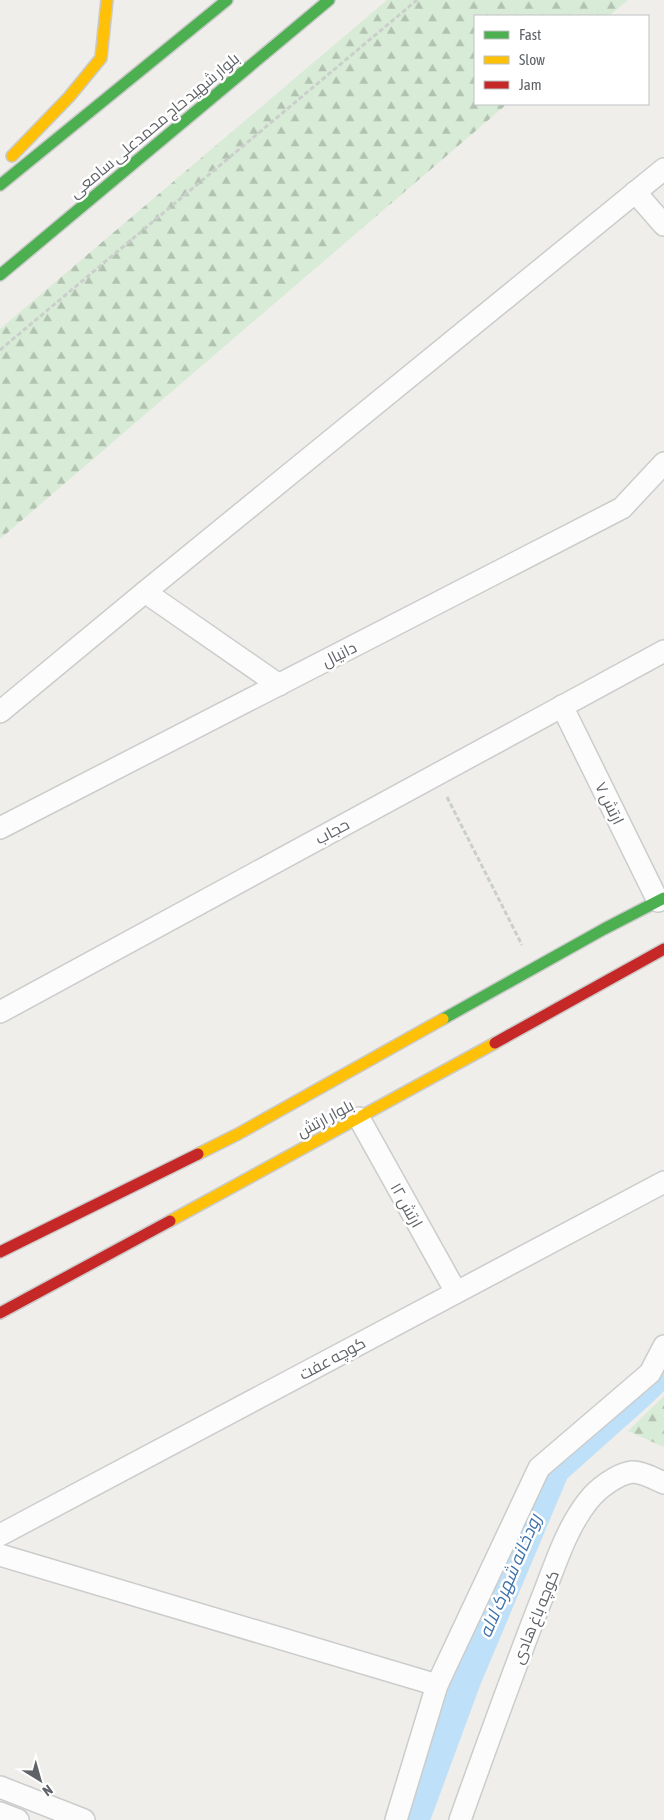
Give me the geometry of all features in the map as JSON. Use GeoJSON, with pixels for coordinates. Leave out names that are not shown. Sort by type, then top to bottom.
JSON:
{"type":"FeatureCollection","features":[{"type":"Feature","properties":{"kind":"street"},"geometry":{"type":"LineString","coordinates":[[7,161],[69,97],[101,58],[107,0]]}},
{"type":"Feature","properties":{"kind":"street"},"geometry":{"type":"LineString","coordinates":[[0,185],[227,0]]}},
{"type":"Feature","properties":{"kind":"street","name":"بلوار شهید حاج محمدعلی سامعی"},"geometry":{"type":"LineString","coordinates":[[0,275],[329,0]]}},
{"type":"Feature","properties":{"kind":"street"},"geometry":{"type":"LineString","coordinates":[[0,712],[664,169]]}},
{"type":"Feature","properties":{"kind":"street"},"geometry":{"type":"LineString","coordinates":[[635,192],[664,225]]}},
{"type":"Feature","properties":{"kind":"street","name":"دانیال"},"geometry":{"type":"LineString","coordinates":[[0,828],[622,508],[664,463]]}},
{"type":"Feature","properties":{"kind":"street"},"geometry":{"type":"LineString","coordinates":[[622,508],[664,486]]}},
{"type":"Feature","properties":{"kind":"street"},"geometry":{"type":"LineString","coordinates":[[145,592],[280,684]]}},
{"type":"Feature","properties":{"kind":"street","name":"حجاب"},"geometry":{"type":"LineString","coordinates":[[0,1012],[664,651]]}},
{"type":"Feature","properties":{"kind":"street","name":"ارتش ۷"},"geometry":{"type":"LineString","coordinates":[[562,706],[662,904]]}},
{"type":"Feature","properties":{"kind":"street","name":"بلوار ارتش"},"geometry":{"type":"LineString","coordinates":[[0,1252],[240,1138],[604,929],[662,904]]}},
{"type":"Feature","properties":{"kind":"street","name":"بلوار ارتش"},"geometry":{"type":"LineString","coordinates":[[0,1313],[257,1168],[359,1118],[664,949]]}},
{"type":"Feature","properties":{"kind":"street","name":"ارتش ۱۲"},"geometry":{"type":"LineString","coordinates":[[359,1118],[456,1292]]}},
{"type":"Feature","properties":{"kind":"street","name":"کوچه عفت"},"geometry":{"type":"LineString","coordinates":[[0,1535],[664,1182]]}},
{"type":"Feature","properties":{"kind":"street"},"geometry":{"type":"LineString","coordinates":[[396,1820],[437,1685],[538,1468],[650,1373],[664,1346]]}},
{"type":"Feature","properties":{"kind":"street","name":"کوچه باغ هادی"},"geometry":{"type":"LineString","coordinates":[[460,1820],[506,1689],[570,1528],[588,1500],[618,1477],[632,1472],[650,1476],[664,1483]]}},
{"type":"Feature","properties":{"kind":"street"},"geometry":{"type":"LineString","coordinates":[[0,1555],[437,1685]]}},
{"type":"Feature","properties":{"kind":"street"},"geometry":{"type":"LineString","coordinates":[[0,1788],[84,1820]]}},
{"type":"Feature","properties":{"kind":"street"},"geometry":{"type":"LineString","coordinates":[[0,1813],[18,1820]]}},
{"type":"Feature","properties":{"kind":"path"},"geometry":{"type":"LineString","coordinates":[[0,350],[417,0]]}},
{"type":"Feature","properties":{"kind":"path"},"geometry":{"type":"LineString","coordinates":[[435,774],[534,969]]}},
{"type":"Feature","properties":{"kind":"green space"},"geometry":{"type":"Polygon","coordinates":[[[387,0],[628,0],[610,15],[474,15],[474,105],[506,105],[0,539],[0,329],[387,0]]]}},
{"type":"Feature","properties":{"kind":"green space"},"geometry":{"type":"Polygon","coordinates":[[[664,1396],[664,1447],[628,1431],[664,1396]]]}},
{"type":"Feature","properties":{"kind":"waterway","name":"رودخانه شهرک لاله"},"geometry":{"type":"LineString","coordinates":[[415,1820],[467,1679],[555,1470],[664,1371]]}},
{"type":"Feature","properties":{"kind":"traffic: fast"},"geometry":{"type":"LineString","coordinates":[[0,185],[227,0]]}},
{"type":"Feature","properties":{"kind":"traffic: fast"},"geometry":{"type":"LineString","coordinates":[[0,275],[329,0]]}},
{"type":"Feature","properties":{"kind":"traffic: fast"},"geometry":{"type":"LineString","coordinates":[[443,1019],[604,929],[664,898]]}},
{"type":"Feature","properties":{"kind":"traffic: slow"},"geometry":{"type":"LineString","coordinates":[[12,156],[69,97],[101,58],[107,0]]}},
{"type":"Feature","properties":{"kind":"traffic: slow"},"geometry":{"type":"LineString","coordinates":[[198,1154],[238,1134],[443,1019]]}},
{"type":"Feature","properties":{"kind":"traffic: slow"},"geometry":{"type":"LineString","coordinates":[[170,1221],[495,1043]]}},
{"type":"Feature","properties":{"kind":"traffic: jam"},"geometry":{"type":"LineString","coordinates":[[495,1043],[664,949]]}},
{"type":"Feature","properties":{"kind":"traffic: jam"},"geometry":{"type":"LineString","coordinates":[[0,1252],[198,1154]]}},
{"type":"Feature","properties":{"kind":"traffic: jam"},"geometry":{"type":"LineString","coordinates":[[0,1313],[170,1221]]}}]}
